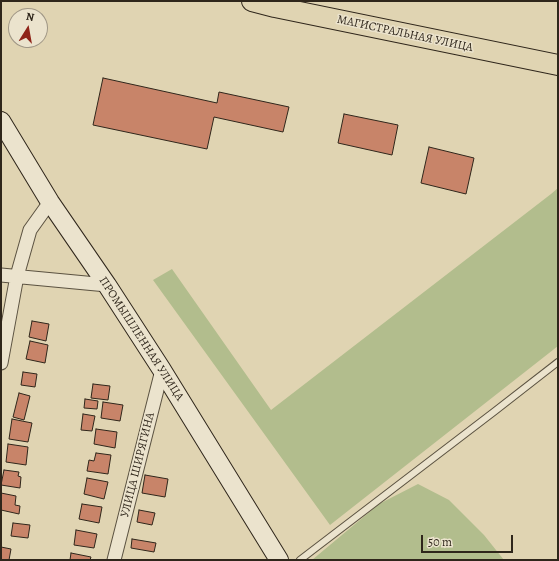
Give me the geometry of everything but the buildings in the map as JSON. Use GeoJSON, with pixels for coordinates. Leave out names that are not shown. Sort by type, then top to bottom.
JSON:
{"type":"FeatureCollection","features":[{"type":"Feature","properties":{"kind":"main road","name":"МАГИСТРАЛЬНАЯ УЛИЦА"},"geometry":{"type":"LineString","coordinates":[[252,1],[283,9],[558,65]]}},
{"type":"Feature","properties":{"kind":"street","name":"ПРОМЫШЛЕННАЯ УЛИЦА"},"geometry":{"type":"LineString","coordinates":[[1,121],[50,202],[107,285],[162,370],[279,560]]}},
{"type":"Feature","properties":{"kind":"street"},"geometry":{"type":"LineString","coordinates":[[1,363],[17,276],[30,230],[50,202]]}},
{"type":"Feature","properties":{"kind":"street"},"geometry":{"type":"LineString","coordinates":[[1,274],[107,285]]}},
{"type":"Feature","properties":{"kind":"street","name":"УЛИЦА ШИРЯГИНА"},"geometry":{"type":"LineString","coordinates":[[114,560],[162,370]]}},
{"type":"Feature","properties":{"kind":"lane"},"geometry":{"type":"LineString","coordinates":[[300,560],[558,362]]}},
{"type":"Feature","properties":{"kind":"green space"},"geometry":{"type":"Polygon","coordinates":[[[558,188],[558,346],[330,525],[153,280],[172,269],[271,410],[558,188]]]}},
{"type":"Feature","properties":{"kind":"green space"},"geometry":{"type":"Polygon","coordinates":[[[418,484],[449,500],[484,535],[504,560],[312,560],[379,504],[418,484]]]}}]}
